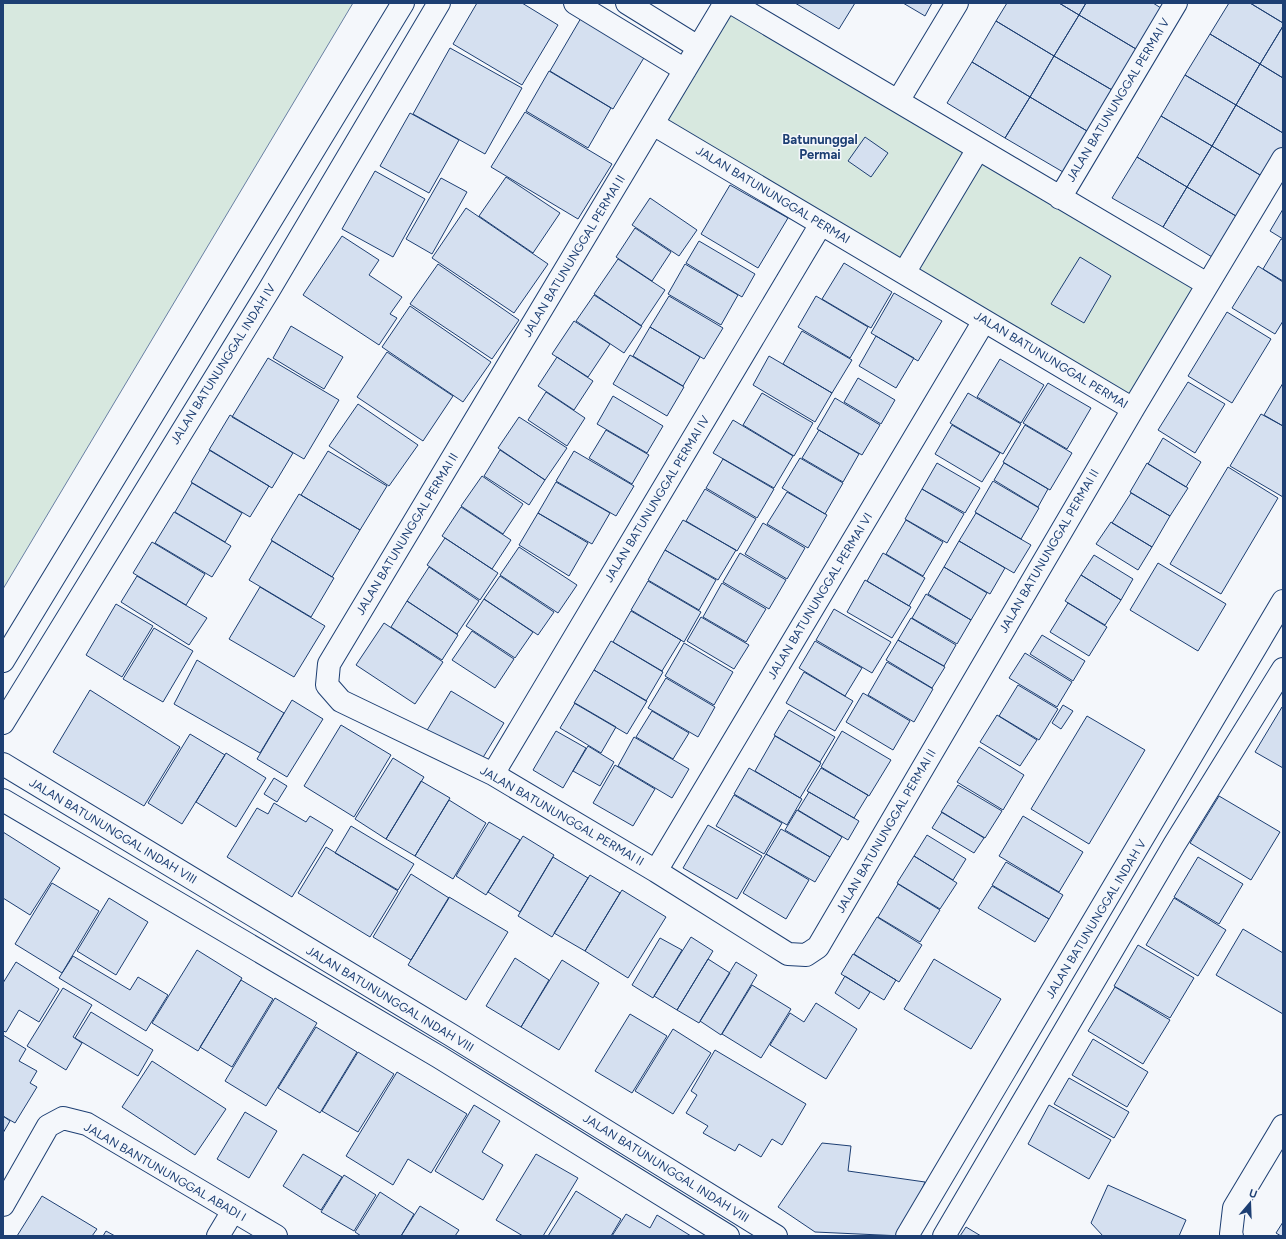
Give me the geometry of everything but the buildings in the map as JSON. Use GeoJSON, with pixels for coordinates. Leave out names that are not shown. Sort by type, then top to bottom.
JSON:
{"type":"FeatureCollection","features":[{"type":"Feature","properties":{"kind":"street"},"geometry":{"type":"LineString","coordinates":[[3,661],[403,3]]}},
{"type":"Feature","properties":{"kind":"street","name":"JALAN BATUNUNGGAL INDAH IV"},"geometry":{"type":"LineString","coordinates":[[3,723],[269,290],[439,3]]}},
{"type":"Feature","properties":{"kind":"street"},"geometry":{"type":"LineString","coordinates":[[575,3],[685,70]]}},
{"type":"Feature","properties":{"kind":"street"},"geometry":{"type":"LineString","coordinates":[[627,3],[698,47]]}},
{"type":"Feature","properties":{"kind":"street"},"geometry":{"type":"LineString","coordinates":[[653,124],[725,3]]}},
{"type":"Feature","properties":{"kind":"street"},"geometry":{"type":"LineString","coordinates":[[732,3],[1206,284]]}},
{"type":"Feature","properties":{"kind":"street"},"geometry":{"type":"LineString","coordinates":[[898,101],[957,3]]}},
{"type":"Feature","properties":{"kind":"street","name":"JALAN BATUNUNGGAL PERMAI V"},"geometry":{"type":"LineString","coordinates":[[1060,198],[1176,3]]}},
{"type":"Feature","properties":{"kind":"street","name":"JALAN BATUNUNGGAL PERMAI"},"geometry":{"type":"LineString","coordinates":[[653,124],[1133,408],[1206,284],[1283,159]]}},
{"type":"Feature","properties":{"kind":"street","name":"JALAN BATUNUNGGAL PERMAI II"},"geometry":{"type":"LineString","coordinates":[[653,124],[329,664],[327,685],[341,701],[492,774],[656,871],[788,954],[806,955],[818,947],[1133,408]]}},
{"type":"Feature","properties":{"kind":"street"},"geometry":{"type":"LineString","coordinates":[[904,273],[978,149]]}},
{"type":"Feature","properties":{"kind":"street","name":"JALAN BATUNUNGGAL PERMAI IV"},"geometry":{"type":"LineString","coordinates":[[492,774],[821,224]]}},
{"type":"Feature","properties":{"kind":"street"},"geometry":{"type":"LineString","coordinates":[[240,272],[269,290]]}},
{"type":"Feature","properties":{"kind":"street","name":"JALAN BATUNUNGGAL PERMAI VI"},"geometry":{"type":"LineString","coordinates":[[656,871],[984,321]]}},
{"type":"Feature","properties":{"kind":"street","name":"JALAN BATUNUNGGAL INDAH V"},"geometry":{"type":"LineString","coordinates":[[907,1236],[1149,830],[1283,601]]}},
{"type":"Feature","properties":{"kind":"street"},"geometry":{"type":"LineString","coordinates":[[944,1236],[1174,845],[1283,669]]}},
{"type":"Feature","properties":{"kind":"street","name":"JALAN BATUNUNGGAL INDAH VIII"},"geometry":{"type":"LineString","coordinates":[[3,764],[451,1035],[776,1236]]}},
{"type":"Feature","properties":{"kind":"street","name":"JALAN BATUNUNGGAL INDAH VIII"},"geometry":{"type":"LineString","coordinates":[[3,800],[439,1057],[728,1236]]}},
{"type":"Feature","properties":{"kind":"street"},"geometry":{"type":"LineString","coordinates":[[1149,830],[1174,845]]}},
{"type":"Feature","properties":{"kind":"street"},"geometry":{"type":"LineString","coordinates":[[439,1057],[451,1035]]}},
{"type":"Feature","properties":{"kind":"street","name":"JALAN BANTUNUNGGAL ABADI I"},"geometry":{"type":"LineString","coordinates":[[3,1205],[48,1126],[63,1118],[87,1124],[276,1236]]}},
{"type":"Feature","properties":{"kind":"street"},"geometry":{"type":"LineString","coordinates":[[1232,1236],[1234,1208],[1283,1126]]}},
{"type":"Feature","properties":{"kind":"street"},"geometry":{"type":"LineString","coordinates":[[218,1236],[233,1211]]}},
{"type":"Feature","properties":{"kind":"shaded area"},"geometry":{"type":"Polygon","coordinates":[[[3,3],[353,3],[3,589],[3,3]]]}},
{"type":"Feature","properties":{"kind":"shaded area"},"geometry":{"type":"Polygon","coordinates":[[[729,3],[1206,291],[1137,405],[658,123],[729,3]]]}},
{"type":"Feature","properties":{"kind":"district","name":"Batununggal Permai"},"geometry":{"type":"Point","coordinates":[820,146]}}]}
